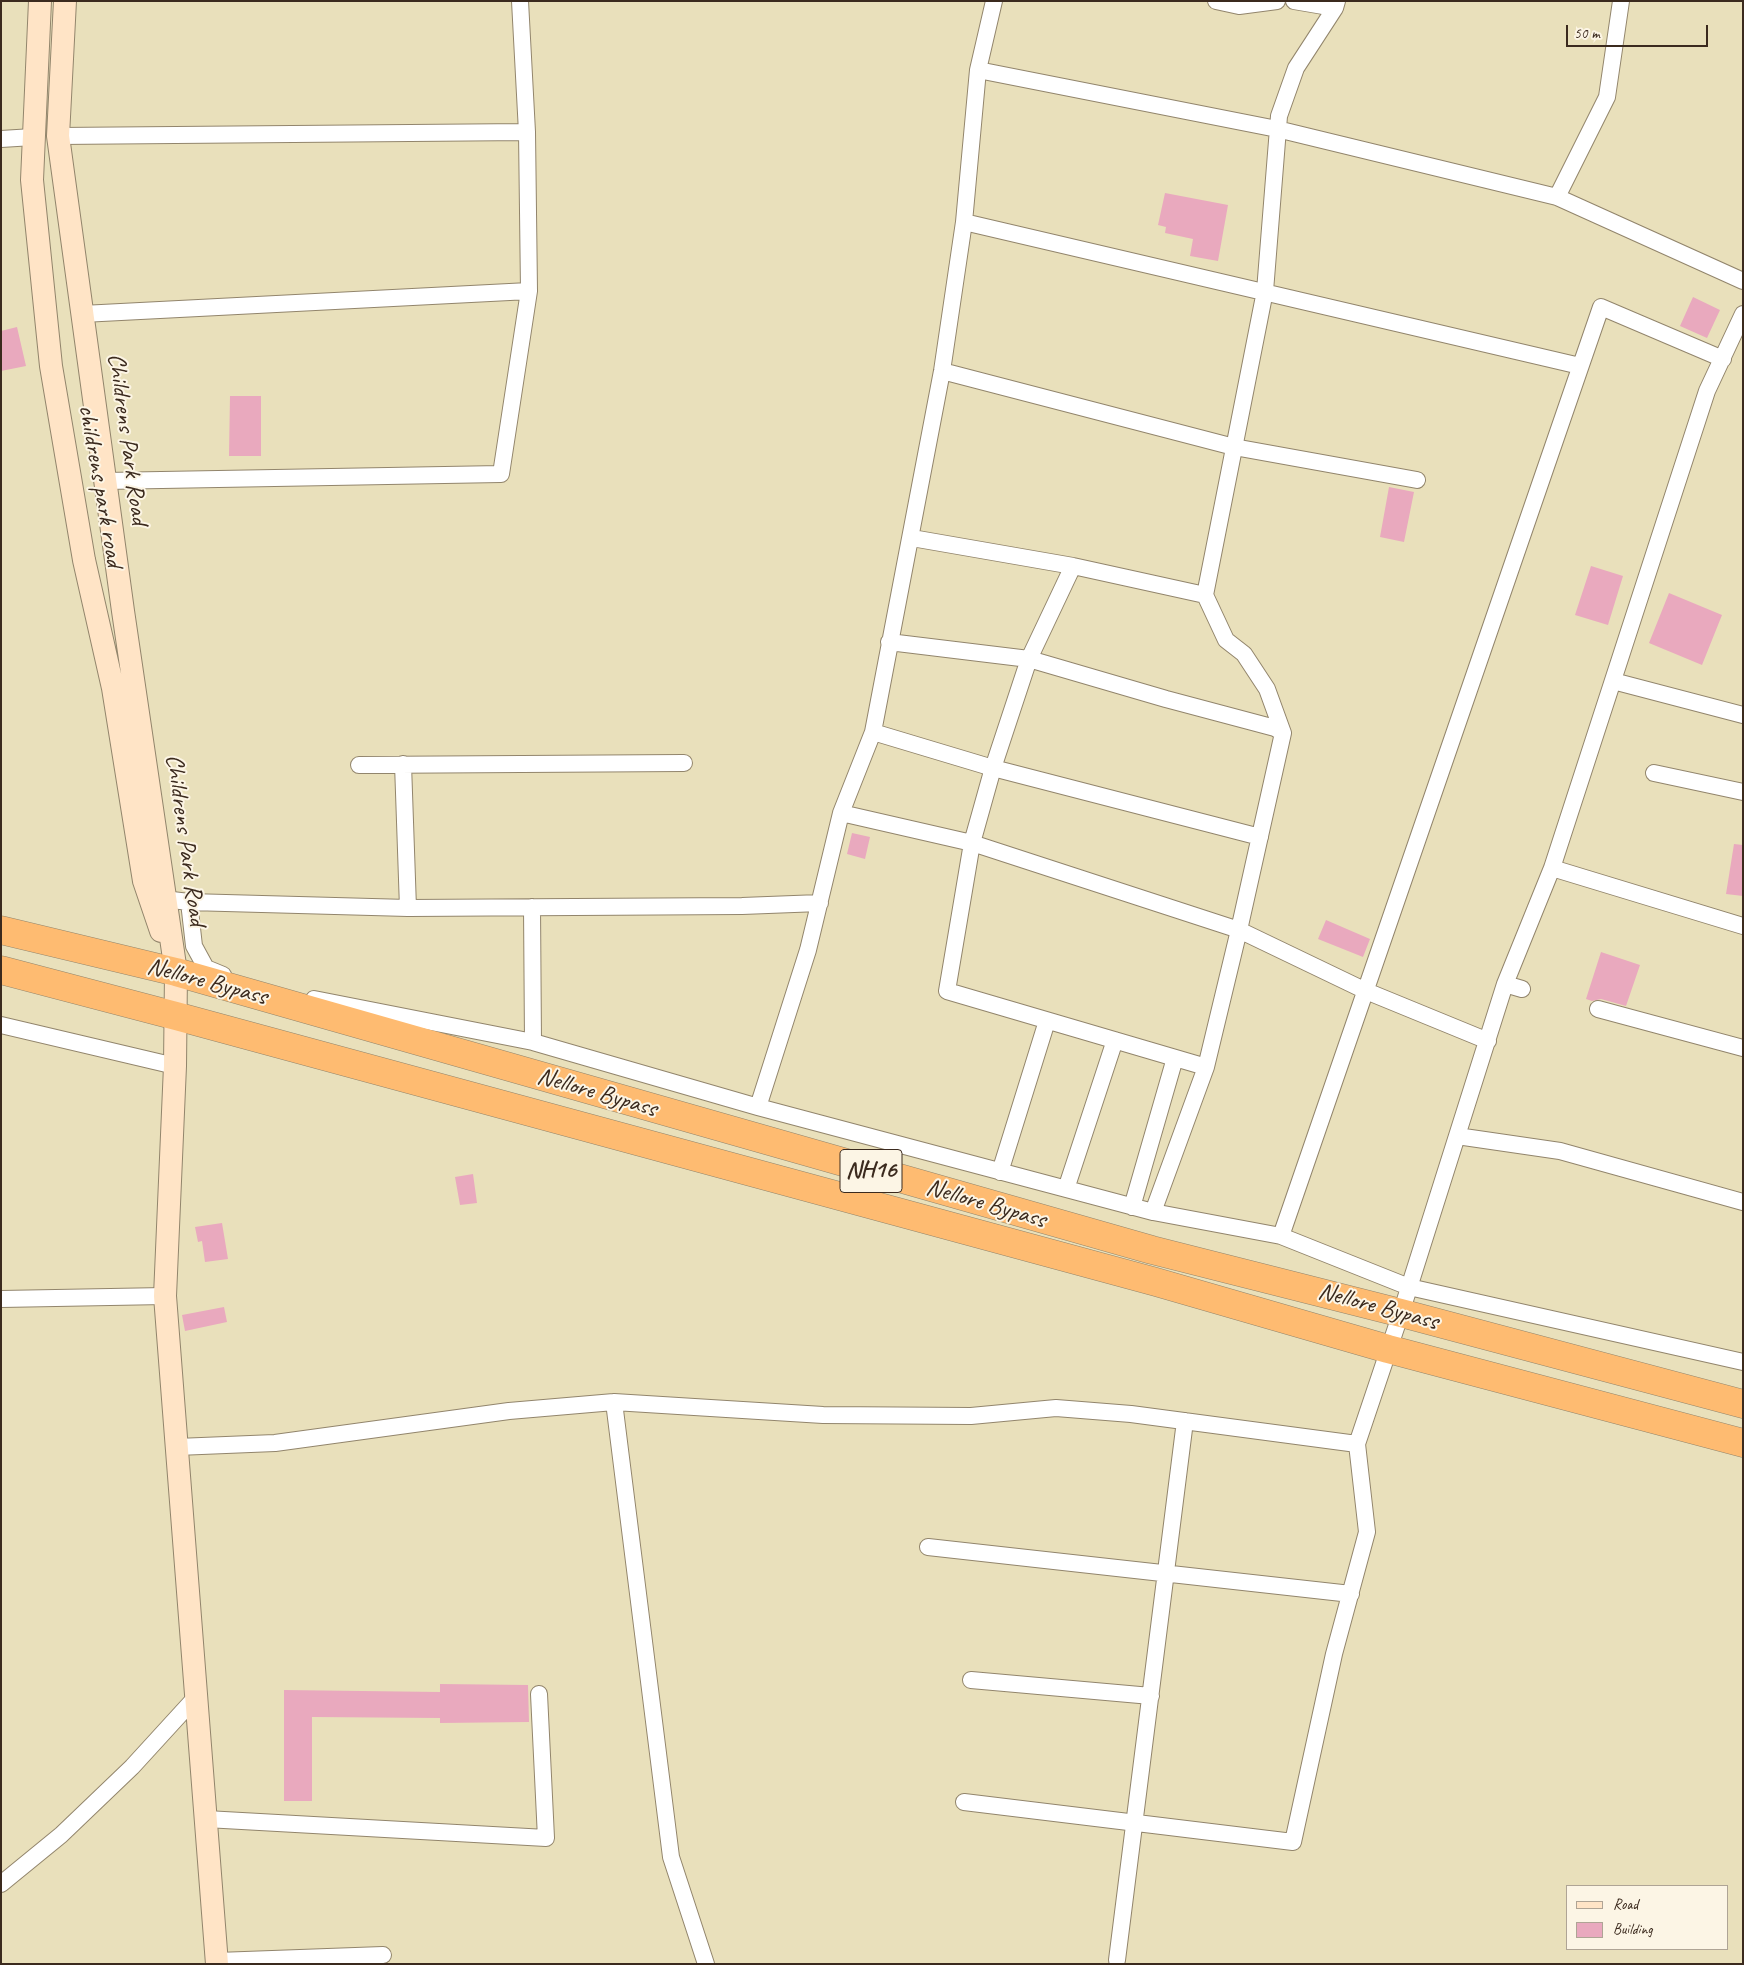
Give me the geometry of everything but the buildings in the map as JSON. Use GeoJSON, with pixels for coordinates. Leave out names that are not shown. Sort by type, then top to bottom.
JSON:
{"type":"FeatureCollection","features":[{"type":"Feature","properties":{"kind":"highway","name":"Nellore Bypass"},"geometry":{"type":"LineString","coordinates":[[1,930],[176,972],[1152,1250],[1405,1300],[1743,1404]]}},
{"type":"Feature","properties":{"kind":"highway","name":"Nellore Bypass"},"geometry":{"type":"LineString","coordinates":[[1,970],[1146,1279],[1388,1349],[1743,1443]]}},
{"type":"Feature","properties":{"kind":"street","name":"childrens park road"},"geometry":{"type":"LineString","coordinates":[[40,1],[32,180],[51,366],[84,560],[113,688],[144,881],[158,899],[176,972],[175,1066],[165,1296],[217,1963]]}},
{"type":"Feature","properties":{"kind":"street","name":"Childrens Park Road"},"geometry":{"type":"LineString","coordinates":[[65,1],[58,136],[105,481],[158,899]]}},
{"type":"Feature","properties":{"kind":"street"},"geometry":{"type":"LineString","coordinates":[[105,481],[502,474],[529,291],[527,132],[520,1]]}},
{"type":"Feature","properties":{"kind":"street"},"geometry":{"type":"LineString","coordinates":[[758,1107],[808,950],[841,813],[873,732],[889,642],[912,538],[942,371],[964,222],[978,70],[994,1]]}},
{"type":"Feature","properties":{"kind":"street"},"geometry":{"type":"LineString","coordinates":[[1216,1],[1239,6],[1277,1]]}},
{"type":"Feature","properties":{"kind":"street"},"geometry":{"type":"LineString","coordinates":[[1153,1212],[1206,1067],[1283,733],[1267,689],[1244,654],[1226,640],[1205,595],[1265,291],[1277,129],[1296,68],[1336,5],[1294,1]]}},
{"type":"Feature","properties":{"kind":"street"},"geometry":{"type":"LineString","coordinates":[[1557,198],[1607,98],[1622,1]]}},
{"type":"Feature","properties":{"kind":"street"},"geometry":{"type":"LineString","coordinates":[[978,70],[1277,129],[1557,198],[1743,281]]}},
{"type":"Feature","properties":{"kind":"street"},"geometry":{"type":"LineString","coordinates":[[58,136],[527,132]]}},
{"type":"Feature","properties":{"kind":"street"},"geometry":{"type":"LineString","coordinates":[[1,139],[33,137]]}},
{"type":"Feature","properties":{"kind":"street"},"geometry":{"type":"LineString","coordinates":[[964,222],[1580,366]]}},
{"type":"Feature","properties":{"kind":"street"},"geometry":{"type":"LineString","coordinates":[[82,314],[529,291]]}},
{"type":"Feature","properties":{"kind":"street"},"geometry":{"type":"LineString","coordinates":[[1281,1236],[1601,307],[1723,359]]}},
{"type":"Feature","properties":{"kind":"street"},"geometry":{"type":"LineString","coordinates":[[964,1802],[1293,1842],[1334,1654],[1367,1532],[1357,1444],[1405,1300],[1505,984],[1552,868],[1707,391],[1723,359],[1737,345],[1743,314]]}},
{"type":"Feature","properties":{"kind":"street"},"geometry":{"type":"LineString","coordinates":[[942,371],[1234,447],[1417,480]]}},
{"type":"Feature","properties":{"kind":"street"},"geometry":{"type":"LineString","coordinates":[[912,538],[1073,566],[1205,595]]}},
{"type":"Feature","properties":{"kind":"street"},"geometry":{"type":"LineString","coordinates":[[1073,566],[1029,659],[993,768],[972,843],[947,991],[1206,1067]]}},
{"type":"Feature","properties":{"kind":"street"},"geometry":{"type":"LineString","coordinates":[[889,642],[1029,659],[1166,699],[1275,728],[1283,733]]}},
{"type":"Feature","properties":{"kind":"street"},"geometry":{"type":"LineString","coordinates":[[1613,681],[1743,715]]}},
{"type":"Feature","properties":{"kind":"street"},"geometry":{"type":"LineString","coordinates":[[873,732],[993,768],[1260,837]]}},
{"type":"Feature","properties":{"kind":"street"},"geometry":{"type":"LineString","coordinates":[[359,765],[684,763]]}},
{"type":"Feature","properties":{"kind":"street"},"geometry":{"type":"LineString","coordinates":[[403,764],[408,908]]}},
{"type":"Feature","properties":{"kind":"street"},"geometry":{"type":"LineString","coordinates":[[1654,773],[1743,792]]}},
{"type":"Feature","properties":{"kind":"street"},"geometry":{"type":"LineString","coordinates":[[841,813],[972,843],[1239,930],[1366,991],[1488,1041]]}},
{"type":"Feature","properties":{"kind":"street"},"geometry":{"type":"LineString","coordinates":[[1552,868],[1743,926]]}},
{"type":"Feature","properties":{"kind":"street"},"geometry":{"type":"LineString","coordinates":[[158,899],[189,902],[408,908],[742,906],[820,903]]}},
{"type":"Feature","properties":{"kind":"street"},"geometry":{"type":"LineString","coordinates":[[189,902],[194,946],[206,968],[251,986],[533,1042],[758,1107],[1132,1207],[1281,1236],[1405,1300],[1743,1362]]}},
{"type":"Feature","properties":{"kind":"street"},"geometry":{"type":"LineString","coordinates":[[532,907],[533,1042]]}},
{"type":"Feature","properties":{"kind":"street"},"geometry":{"type":"LineString","coordinates":[[1505,984],[1522,989]]}},
{"type":"Feature","properties":{"kind":"street"},"geometry":{"type":"LineString","coordinates":[[1598,1009],[1743,1048]]}},
{"type":"Feature","properties":{"kind":"street"},"geometry":{"type":"LineString","coordinates":[[1000,1172],[1047,1021]]}},
{"type":"Feature","properties":{"kind":"street"},"geometry":{"type":"LineString","coordinates":[[1,1025],[175,1066]]}},
{"type":"Feature","properties":{"kind":"street"},"geometry":{"type":"LineString","coordinates":[[1066,1189],[1115,1040]]}},
{"type":"Feature","properties":{"kind":"street"},"geometry":{"type":"LineString","coordinates":[[1132,1207],[1175,1058]]}},
{"type":"Feature","properties":{"kind":"street"},"geometry":{"type":"LineString","coordinates":[[1457,1136],[1560,1151],[1743,1202]]}},
{"type":"Feature","properties":{"kind":"street"},"geometry":{"type":"LineString","coordinates":[[1,1300],[165,1296]]}},
{"type":"Feature","properties":{"kind":"street"},"geometry":{"type":"LineString","coordinates":[[177,1447],[275,1443],[509,1411],[614,1402],[823,1415],[971,1416],[1056,1408],[1131,1414],[1357,1444]]}},
{"type":"Feature","properties":{"kind":"street"},"geometry":{"type":"LineString","coordinates":[[614,1402],[671,1857],[706,1964]]}},
{"type":"Feature","properties":{"kind":"street"},"geometry":{"type":"LineString","coordinates":[[1117,1960],[1185,1421]]}},
{"type":"Feature","properties":{"kind":"street"},"geometry":{"type":"LineString","coordinates":[[928,1547],[1351,1594]]}},
{"type":"Feature","properties":{"kind":"street"},"geometry":{"type":"LineString","coordinates":[[971,1680],[1151,1696]]}},
{"type":"Feature","properties":{"kind":"street"},"geometry":{"type":"LineString","coordinates":[[206,1819],[546,1838],[538,1694]]}},
{"type":"Feature","properties":{"kind":"street"},"geometry":{"type":"LineString","coordinates":[[1,1884],[61,1836],[132,1767],[196,1697]]}},
{"type":"Feature","properties":{"kind":"street"},"geometry":{"type":"LineString","coordinates":[[217,1963],[383,1955]]}}]}
